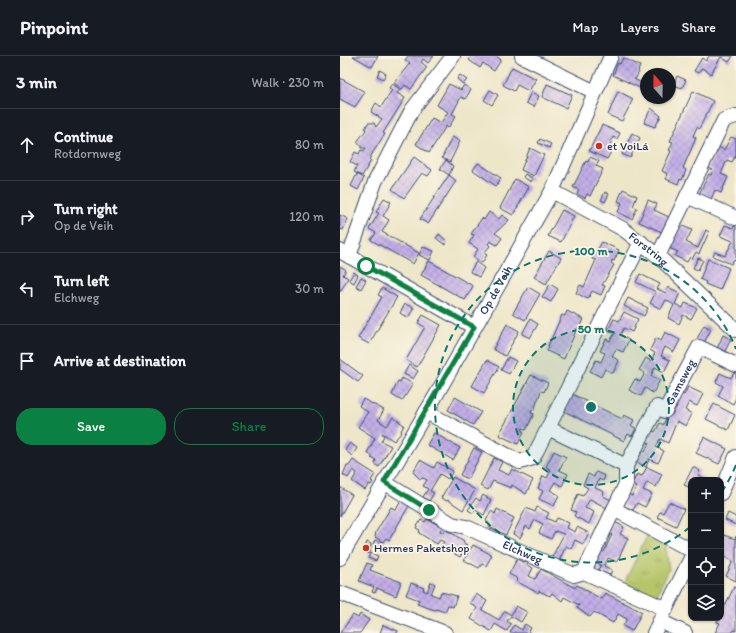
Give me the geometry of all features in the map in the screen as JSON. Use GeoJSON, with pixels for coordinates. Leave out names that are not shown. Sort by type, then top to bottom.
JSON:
{"type":"FeatureCollection","features":[{"type":"Feature","properties":{"kind":"street"},"geometry":{"type":"LineString","coordinates":[[452,56],[412,110],[375,182],[344,253],[474,327]]}},
{"type":"Feature","properties":{"kind":"street"},"geometry":{"type":"LineString","coordinates":[[522,56],[596,92]]}},
{"type":"Feature","properties":{"kind":"street","name":"Op de Veih"},"geometry":{"type":"LineString","coordinates":[[340,558],[426,412],[552,191],[611,56]]}},
{"type":"Feature","properties":{"kind":"street"},"geometry":{"type":"LineString","coordinates":[[658,256],[724,120],[736,116]]}},
{"type":"Feature","properties":{"kind":"street","name":"Forstring"},"geometry":{"type":"LineString","coordinates":[[552,191],[607,219],[641,242],[735,326]]}},
{"type":"Feature","properties":{"kind":"street"},"geometry":{"type":"LineString","coordinates":[[687,196],[736,218]]}},
{"type":"Feature","properties":{"kind":"street"},"geometry":{"type":"LineString","coordinates":[[426,412],[520,462],[533,458],[641,242]]}},
{"type":"Feature","properties":{"kind":"street","name":"Gamsweg"},"geometry":{"type":"LineString","coordinates":[[584,572],[626,484],[626,466],[657,407],[665,410],[699,347],[736,365]]}},
{"type":"Feature","properties":{"kind":"street"},"geometry":{"type":"LineString","coordinates":[[548,428],[626,466]]}},
{"type":"Feature","properties":{"kind":"street"},"geometry":{"type":"LineString","coordinates":[[724,486],[736,457]]}},
{"type":"Feature","properties":{"kind":"street","name":"Elchweg"},"geometry":{"type":"LineString","coordinates":[[384,482],[452,524],[466,527],[574,575],[584,572],[660,621],[685,633]]}},
{"type":"Feature","properties":{"kind":"street"},"geometry":{"type":"LineString","coordinates":[[614,509],[689,549]]}},
{"type":"Feature","properties":{"kind":"street"},"geometry":{"type":"LineString","coordinates":[[660,621],[688,564]]}},
{"type":"Feature","properties":{"kind":"street"},"geometry":{"type":"LineString","coordinates":[[340,593],[445,633]]}},
{"type":"Feature","properties":{"kind":"green space"},"geometry":{"type":"Polygon","coordinates":[[[649,532],[665,540],[669,570],[655,598],[624,583],[649,532]]]}},
{"type":"Feature","properties":{"kind":"building"},"geometry":{"type":"Polygon","coordinates":[[[353,56],[378,56],[372,67],[353,56]]]}},
{"type":"Feature","properties":{"kind":"building"},"geometry":{"type":"Polygon","coordinates":[[[408,56],[434,56],[428,63],[423,59],[421,62],[427,67],[411,89],[405,85],[402,89],[394,83],[410,63],[405,60],[408,56]]]}},
{"type":"Feature","properties":{"kind":"building"},"geometry":{"type":"Polygon","coordinates":[[[472,56],[496,56],[501,60],[494,71],[483,63],[480,68],[469,60],[472,56]]]}},
{"type":"Feature","properties":{"kind":"building"},"geometry":{"type":"Polygon","coordinates":[[[709,56],[733,56],[729,62],[721,57],[711,74],[702,68],[698,73],[694,71],[702,58],[706,61],[709,56]]]}},
{"type":"Feature","properties":{"kind":"building"},"geometry":{"type":"Polygon","coordinates":[[[623,58],[640,66],[639,72],[634,79],[640,82],[640,88],[613,75],[618,63],[620,64],[623,58]]]}},
{"type":"Feature","properties":{"kind":"building"},"geometry":{"type":"Polygon","coordinates":[[[512,67],[536,79],[529,91],[517,85],[514,91],[503,85],[512,67]]]}},
{"type":"Feature","properties":{"kind":"building"},"geometry":{"type":"Polygon","coordinates":[[[380,70],[386,74],[383,79],[377,76],[380,70]]]}},
{"type":"Feature","properties":{"kind":"building"},"geometry":{"type":"Polygon","coordinates":[[[460,75],[467,80],[463,84],[457,79],[460,75]]]}},
{"type":"Feature","properties":{"kind":"building"},"geometry":{"type":"Polygon","coordinates":[[[677,76],[686,80],[682,88],[676,86],[677,76]]]}},
{"type":"Feature","properties":{"kind":"building"},"geometry":{"type":"Polygon","coordinates":[[[340,78],[365,92],[355,107],[340,99],[340,78]]]}},
{"type":"Feature","properties":{"kind":"building"},"geometry":{"type":"Polygon","coordinates":[[[392,84],[400,89],[397,93],[405,98],[383,133],[385,134],[373,152],[369,160],[371,161],[362,176],[354,172],[357,166],[350,162],[355,152],[359,154],[361,150],[364,151],[366,148],[361,148],[361,145],[357,142],[366,130],[365,129],[368,123],[374,123],[376,127],[382,119],[371,112],[376,103],[381,107],[392,90],[389,88],[392,84]]]}},
{"type":"Feature","properties":{"kind":"building"},"geometry":{"type":"Polygon","coordinates":[[[449,84],[461,90],[464,85],[471,90],[465,99],[461,97],[452,114],[456,116],[448,128],[446,126],[429,153],[416,144],[432,118],[441,123],[448,112],[437,105],[449,84]]]}},
{"type":"Feature","properties":{"kind":"building"},"geometry":{"type":"Polygon","coordinates":[[[547,84],[572,95],[566,108],[542,97],[547,84]]]}},
{"type":"Feature","properties":{"kind":"building"},"geometry":{"type":"Polygon","coordinates":[[[490,90],[498,95],[492,105],[484,100],[490,90]]]}},
{"type":"Feature","properties":{"kind":"building"},"geometry":{"type":"Polygon","coordinates":[[[618,91],[633,99],[622,121],[608,115],[618,91]]]}},
{"type":"Feature","properties":{"kind":"building"},"geometry":{"type":"Polygon","coordinates":[[[693,91],[713,101],[699,129],[697,127],[693,136],[696,138],[683,168],[686,170],[682,180],[680,179],[678,184],[666,179],[668,174],[662,171],[671,151],[669,150],[673,142],[670,141],[693,91]]]}},
{"type":"Feature","properties":{"kind":"building"},"geometry":{"type":"Polygon","coordinates":[[[531,92],[539,96],[534,107],[526,103],[531,92]]]}},
{"type":"Feature","properties":{"kind":"building"},"geometry":{"type":"Polygon","coordinates":[[[651,108],[661,116],[655,127],[644,123],[651,108]]]}},
{"type":"Feature","properties":{"kind":"building"},"geometry":{"type":"Polygon","coordinates":[[[602,125],[620,133],[617,139],[613,137],[609,148],[612,150],[607,159],[589,151],[602,125]]]}},
{"type":"Feature","properties":{"kind":"building"},"geometry":{"type":"Polygon","coordinates":[[[632,133],[640,138],[630,158],[622,154],[632,133]]]}},
{"type":"Feature","properties":{"kind":"building"},"geometry":{"type":"Polygon","coordinates":[[[452,137],[460,141],[450,162],[442,158],[452,137]]]}},
{"type":"Feature","properties":{"kind":"building"},"geometry":{"type":"Polygon","coordinates":[[[731,137],[736,139],[736,155],[732,162],[727,160],[721,174],[728,177],[721,193],[715,190],[710,202],[698,196],[709,174],[711,175],[713,170],[708,168],[718,147],[724,150],[731,137]]]}},
{"type":"Feature","properties":{"kind":"building"},"geometry":{"type":"Polygon","coordinates":[[[540,139],[551,144],[549,148],[538,143],[540,139]]]}},
{"type":"Feature","properties":{"kind":"building"},"geometry":{"type":"Polygon","coordinates":[[[530,148],[544,155],[534,176],[521,170],[530,148]]]}},
{"type":"Feature","properties":{"kind":"building"},"geometry":{"type":"Polygon","coordinates":[[[414,157],[432,170],[428,176],[422,173],[404,198],[392,189],[414,157]]]}},
{"type":"Feature","properties":{"kind":"building"},"geometry":{"type":"Polygon","coordinates":[[[590,157],[599,161],[596,166],[603,169],[590,196],[587,194],[585,198],[577,194],[579,190],[573,187],[586,161],[588,162],[590,157]]]}},
{"type":"Feature","properties":{"kind":"building"},"geometry":{"type":"Polygon","coordinates":[[[446,160],[453,166],[449,175],[440,169],[446,160]]]}},
{"type":"Feature","properties":{"kind":"building"},"geometry":{"type":"Polygon","coordinates":[[[478,163],[501,178],[496,186],[473,170],[478,163]]]}},
{"type":"Feature","properties":{"kind":"building"},"geometry":{"type":"Polygon","coordinates":[[[357,174],[364,178],[358,190],[351,186],[357,174]]]}},
{"type":"Feature","properties":{"kind":"building"},"geometry":{"type":"Polygon","coordinates":[[[525,174],[533,178],[531,182],[523,177],[525,174]]]}},
{"type":"Feature","properties":{"kind":"building"},"geometry":{"type":"Polygon","coordinates":[[[449,175],[456,181],[428,224],[420,219],[449,175]]]}},
{"type":"Feature","properties":{"kind":"building"},"geometry":{"type":"Polygon","coordinates":[[[515,179],[529,187],[513,215],[500,208],[515,179]]]}},
{"type":"Feature","properties":{"kind":"building"},"geometry":{"type":"Polygon","coordinates":[[[623,189],[637,196],[633,206],[637,208],[632,219],[618,212],[622,203],[618,201],[623,189]]]}},
{"type":"Feature","properties":{"kind":"building"},"geometry":{"type":"Polygon","coordinates":[[[605,192],[609,194],[605,202],[601,200],[605,192]]]}},
{"type":"Feature","properties":{"kind":"building"},"geometry":{"type":"Polygon","coordinates":[[[384,198],[391,202],[383,216],[389,220],[382,232],[419,253],[413,264],[371,240],[376,233],[369,229],[379,213],[376,212],[384,198]]]}},
{"type":"Feature","properties":{"kind":"building"},"geometry":{"type":"Polygon","coordinates":[[[648,200],[657,204],[654,210],[671,218],[664,233],[639,222],[648,200]]]}},
{"type":"Feature","properties":{"kind":"building"},"geometry":{"type":"Polygon","coordinates":[[[562,210],[574,216],[561,242],[548,236],[562,210]]]}},
{"type":"Feature","properties":{"kind":"building"},"geometry":{"type":"Polygon","coordinates":[[[489,212],[499,219],[502,215],[509,220],[495,233],[502,238],[497,245],[490,241],[488,244],[490,246],[484,253],[487,255],[482,263],[473,257],[478,249],[469,243],[474,235],[471,234],[482,218],[484,220],[489,212]]]}},
{"type":"Feature","properties":{"kind":"building"},"geometry":{"type":"Polygon","coordinates":[[[340,215],[348,219],[343,230],[340,229],[340,215]]]}},
{"type":"Feature","properties":{"kind":"building"},"geometry":{"type":"Polygon","coordinates":[[[680,225],[692,230],[686,242],[698,248],[706,230],[709,232],[699,254],[696,252],[692,259],[690,257],[687,262],[675,256],[678,252],[669,248],[680,225]]]}},
{"type":"Feature","properties":{"kind":"building"},"geometry":{"type":"Polygon","coordinates":[[[725,225],[733,228],[734,226],[736,227],[736,261],[733,260],[731,264],[713,256],[715,252],[725,256],[733,241],[720,236],[725,225]]]}},
{"type":"Feature","properties":{"kind":"building"},"geometry":{"type":"Polygon","coordinates":[[[439,234],[447,241],[445,245],[436,238],[439,234]]]}},
{"type":"Feature","properties":{"kind":"building"},"geometry":{"type":"Polygon","coordinates":[[[602,242],[619,250],[614,261],[612,260],[611,263],[614,265],[602,285],[605,286],[601,295],[592,291],[588,299],[576,293],[580,285],[584,287],[596,260],[592,259],[602,242]]]}},
{"type":"Feature","properties":{"kind":"building"},"geometry":{"type":"Polygon","coordinates":[[[423,247],[434,251],[430,260],[419,255],[423,247]]]}},
{"type":"Feature","properties":{"kind":"building"},"geometry":{"type":"Polygon","coordinates":[[[549,251],[561,258],[546,284],[534,277],[549,251]]]}},
{"type":"Feature","properties":{"kind":"building"},"geometry":{"type":"Polygon","coordinates":[[[698,258],[703,260],[698,270],[693,268],[698,258]]]}},
{"type":"Feature","properties":{"kind":"building"},"geometry":{"type":"Polygon","coordinates":[[[708,259],[729,268],[720,290],[705,284],[706,282],[700,279],[708,259]]]}},
{"type":"Feature","properties":{"kind":"building"},"geometry":{"type":"Polygon","coordinates":[[[429,261],[473,286],[465,300],[421,275],[429,261]]]}},
{"type":"Feature","properties":{"kind":"building"},"geometry":{"type":"Polygon","coordinates":[[[476,262],[484,268],[479,277],[470,272],[476,262]]]}},
{"type":"Feature","properties":{"kind":"building"},"geometry":{"type":"Polygon","coordinates":[[[340,266],[346,270],[343,275],[348,278],[340,292],[340,266]]]}},
{"type":"Feature","properties":{"kind":"building"},"geometry":{"type":"Polygon","coordinates":[[[354,272],[358,275],[354,283],[349,280],[354,272]]]}},
{"type":"Feature","properties":{"kind":"building"},"geometry":{"type":"Polygon","coordinates":[[[640,274],[660,284],[657,289],[666,293],[668,287],[680,293],[675,304],[683,308],[685,303],[697,308],[691,319],[683,315],[679,324],[668,318],[674,305],[666,300],[661,309],[650,303],[656,292],[636,282],[640,274]]]}},
{"type":"Feature","properties":{"kind":"building"},"geometry":{"type":"Polygon","coordinates":[[[361,277],[366,280],[361,289],[356,286],[361,277]]]}},
{"type":"Feature","properties":{"kind":"building"},"geometry":{"type":"Polygon","coordinates":[[[550,284],[558,289],[551,302],[542,297],[550,284]]]}},
{"type":"Feature","properties":{"kind":"building"},"geometry":{"type":"Polygon","coordinates":[[[528,287],[540,294],[525,320],[513,313],[528,287]]]}},
{"type":"Feature","properties":{"kind":"building"},"geometry":{"type":"Polygon","coordinates":[[[382,288],[397,297],[369,344],[358,338],[382,297],[378,295],[382,288]]]}},
{"type":"Feature","properties":{"kind":"building"},"geometry":{"type":"Polygon","coordinates":[[[628,298],[648,308],[644,316],[624,306],[628,298]]]}},
{"type":"Feature","properties":{"kind":"building"},"geometry":{"type":"Polygon","coordinates":[[[405,304],[414,308],[408,318],[400,313],[405,304]]]}},
{"type":"Feature","properties":{"kind":"building"},"geometry":{"type":"Polygon","coordinates":[[[567,311],[583,319],[579,328],[577,328],[564,359],[547,351],[562,315],[565,316],[567,311]]]}},
{"type":"Feature","properties":{"kind":"building"},"geometry":{"type":"Polygon","coordinates":[[[624,312],[638,319],[632,332],[624,328],[620,335],[629,340],[623,352],[616,349],[612,356],[619,361],[613,373],[605,369],[601,377],[590,371],[596,360],[601,362],[605,353],[600,351],[606,339],[610,341],[615,333],[608,330],[614,319],[619,321],[624,312]]]}},
{"type":"Feature","properties":{"kind":"building"},"geometry":{"type":"Polygon","coordinates":[[[423,315],[441,325],[417,367],[406,360],[425,327],[418,323],[423,315]]]}},
{"type":"Feature","properties":{"kind":"building"},"geometry":{"type":"Polygon","coordinates":[[[530,319],[538,324],[530,338],[522,334],[530,319]]]}},
{"type":"Feature","properties":{"kind":"building"},"geometry":{"type":"Polygon","coordinates":[[[507,324],[519,331],[505,356],[493,349],[507,324]]]}},
{"type":"Feature","properties":{"kind":"building"},"geometry":{"type":"Polygon","coordinates":[[[704,325],[711,329],[703,345],[696,341],[704,325]]]}},
{"type":"Feature","properties":{"kind":"building"},"geometry":{"type":"Polygon","coordinates":[[[665,332],[680,340],[674,352],[665,347],[661,356],[670,360],[664,372],[655,367],[651,376],[660,380],[653,393],[645,388],[641,396],[629,390],[635,379],[640,382],[645,373],[639,370],[646,358],[651,361],[655,353],[650,350],[656,338],[661,341],[665,332]]]}},
{"type":"Feature","properties":{"kind":"building"},"geometry":{"type":"Polygon","coordinates":[[[723,335],[731,339],[723,355],[716,351],[723,335]]]}},
{"type":"Feature","properties":{"kind":"building"},"geometry":{"type":"Polygon","coordinates":[[[508,357],[516,361],[509,374],[501,370],[508,357]]]}},
{"type":"Feature","properties":{"kind":"building"},"geometry":{"type":"Polygon","coordinates":[[[340,359],[363,376],[358,382],[340,369],[340,359]]]}},
{"type":"Feature","properties":{"kind":"building"},"geometry":{"type":"Polygon","coordinates":[[[487,360],[499,367],[484,393],[472,386],[487,360]]]}},
{"type":"Feature","properties":{"kind":"building"},"geometry":{"type":"Polygon","coordinates":[[[409,365],[418,371],[413,379],[404,374],[409,365]]]}},
{"type":"Feature","properties":{"kind":"building"},"geometry":{"type":"Polygon","coordinates":[[[720,373],[731,378],[734,373],[736,374],[736,398],[733,404],[718,396],[723,386],[716,382],[720,373]]]}},
{"type":"Feature","properties":{"kind":"building"},"geometry":{"type":"Polygon","coordinates":[[[531,375],[548,383],[544,392],[541,391],[534,410],[532,410],[531,413],[534,414],[526,430],[523,428],[522,431],[524,432],[518,444],[499,435],[531,375]]]}},
{"type":"Feature","properties":{"kind":"building"},"geometry":{"type":"Polygon","coordinates":[[[402,378],[413,384],[402,401],[392,395],[398,381],[400,382],[402,378]]]}},
{"type":"Feature","properties":{"kind":"building"},"geometry":{"type":"Polygon","coordinates":[[[688,387],[703,394],[697,406],[689,402],[685,410],[692,414],[686,426],[677,421],[668,443],[660,439],[656,447],[664,451],[658,463],[649,459],[646,467],[635,461],[640,450],[645,452],[649,443],[645,441],[650,430],[655,432],[660,423],[663,425],[669,413],[672,415],[677,406],[673,405],[679,393],[684,395],[688,387]]]}},
{"type":"Feature","properties":{"kind":"building"},"geometry":{"type":"Polygon","coordinates":[[[572,394],[622,419],[624,415],[634,420],[631,426],[636,428],[632,436],[628,434],[624,441],[564,411],[572,394]]]}},
{"type":"Feature","properties":{"kind":"building"},"geometry":{"type":"Polygon","coordinates":[[[455,397],[481,412],[473,425],[448,410],[455,397]]]}},
{"type":"Feature","properties":{"kind":"building"},"geometry":{"type":"Polygon","coordinates":[[[363,399],[384,410],[378,420],[387,426],[393,417],[404,425],[401,431],[402,432],[394,441],[382,433],[384,436],[381,441],[391,446],[379,467],[375,464],[376,460],[371,458],[373,456],[367,453],[375,438],[358,427],[368,412],[359,406],[363,399]]]}},
{"type":"Feature","properties":{"kind":"building"},"geometry":{"type":"Polygon","coordinates":[[[714,404],[735,415],[728,430],[706,419],[714,404]]]}},
{"type":"Feature","properties":{"kind":"building"},"geometry":{"type":"Polygon","coordinates":[[[434,433],[460,448],[453,460],[427,445],[434,433]]]}},
{"type":"Feature","properties":{"kind":"building"},"geometry":{"type":"Polygon","coordinates":[[[704,437],[727,449],[719,464],[696,453],[704,437]]]}},
{"type":"Feature","properties":{"kind":"building"},"geometry":{"type":"Polygon","coordinates":[[[350,443],[357,448],[352,456],[345,450],[350,443]]]}},
{"type":"Feature","properties":{"kind":"building"},"geometry":{"type":"Polygon","coordinates":[[[474,448],[482,452],[468,479],[460,475],[474,448]]]}},
{"type":"Feature","properties":{"kind":"building"},"geometry":{"type":"Polygon","coordinates":[[[554,451],[566,457],[559,470],[568,474],[562,486],[555,482],[550,490],[559,495],[554,506],[539,499],[543,491],[538,488],[543,476],[547,478],[551,470],[546,467],[554,451]]]}},
{"type":"Feature","properties":{"kind":"building"},"geometry":{"type":"Polygon","coordinates":[[[494,458],[502,462],[498,470],[509,475],[512,469],[533,480],[526,494],[512,485],[511,488],[493,481],[488,490],[480,486],[494,458]]]}},
{"type":"Feature","properties":{"kind":"building"},"geometry":{"type":"Polygon","coordinates":[[[353,460],[375,474],[371,481],[373,482],[371,485],[369,484],[365,490],[352,481],[357,473],[353,470],[348,478],[343,475],[347,465],[349,466],[353,460]]]}},
{"type":"Feature","properties":{"kind":"building"},"geometry":{"type":"Polygon","coordinates":[[[420,460],[434,468],[437,462],[453,471],[448,479],[440,474],[430,491],[434,493],[429,501],[423,497],[428,489],[423,486],[427,480],[423,478],[420,479],[413,472],[420,460]]]}},
{"type":"Feature","properties":{"kind":"building"},"geometry":{"type":"Polygon","coordinates":[[[647,467],[662,474],[656,487],[647,482],[643,490],[652,494],[645,507],[637,503],[633,510],[622,505],[628,494],[632,496],[637,487],[632,485],[637,474],[642,476],[647,467]]]}},
{"type":"Feature","properties":{"kind":"building"},"geometry":{"type":"Polygon","coordinates":[[[693,467],[700,471],[698,475],[702,477],[688,477],[693,467]]]}},
{"type":"Feature","properties":{"kind":"building"},"geometry":{"type":"Polygon","coordinates":[[[596,472],[605,476],[603,481],[599,479],[595,488],[604,492],[603,496],[611,500],[607,508],[590,499],[585,508],[594,512],[589,524],[574,516],[576,512],[571,510],[578,494],[583,496],[588,488],[583,485],[588,474],[594,477],[596,472]]]}},
{"type":"Feature","properties":{"kind":"building"},"geometry":{"type":"Polygon","coordinates":[[[453,477],[475,490],[463,510],[448,500],[447,501],[441,498],[453,477]]]}},
{"type":"Feature","properties":{"kind":"building"},"geometry":{"type":"Polygon","coordinates":[[[688,477],[688,487],[684,485],[688,477]]]}},
{"type":"Feature","properties":{"kind":"building"},"geometry":{"type":"Polygon","coordinates":[[[340,487],[352,495],[340,516],[340,487]]]}},
{"type":"Feature","properties":{"kind":"building"},"geometry":{"type":"Polygon","coordinates":[[[483,495],[491,500],[484,515],[475,510],[473,513],[468,510],[476,498],[480,501],[483,495]]]}},
{"type":"Feature","properties":{"kind":"building"},"geometry":{"type":"Polygon","coordinates":[[[402,499],[410,504],[389,540],[386,538],[383,542],[375,537],[376,532],[391,507],[396,510],[402,499]]]}},
{"type":"Feature","properties":{"kind":"building"},"geometry":{"type":"Polygon","coordinates":[[[669,502],[684,509],[676,526],[657,517],[660,512],[663,513],[669,502]]]}},
{"type":"Feature","properties":{"kind":"building"},"geometry":{"type":"Polygon","coordinates":[[[537,507],[549,513],[546,518],[555,522],[557,518],[569,523],[567,528],[575,532],[577,527],[589,533],[583,544],[575,540],[571,549],[566,546],[559,561],[552,557],[564,534],[555,531],[551,539],[539,533],[543,524],[535,520],[530,529],[526,526],[520,538],[513,534],[526,508],[535,512],[537,507]]]}},
{"type":"Feature","properties":{"kind":"building"},"geometry":{"type":"Polygon","coordinates":[[[497,509],[514,518],[506,535],[489,527],[490,524],[486,521],[491,511],[495,514],[497,509]]]}},
{"type":"Feature","properties":{"kind":"building"},"geometry":{"type":"Polygon","coordinates":[[[728,513],[736,517],[736,525],[725,520],[728,513]]]}},
{"type":"Feature","properties":{"kind":"building"},"geometry":{"type":"Polygon","coordinates":[[[427,519],[442,527],[440,531],[444,533],[445,530],[450,532],[464,541],[463,543],[467,545],[460,557],[441,546],[444,542],[440,540],[437,544],[419,533],[420,530],[416,528],[421,520],[425,522],[427,519]]]}},
{"type":"Feature","properties":{"kind":"building"},"geometry":{"type":"Polygon","coordinates":[[[613,521],[624,527],[620,534],[628,538],[617,562],[608,558],[604,566],[612,570],[610,575],[598,570],[601,565],[593,561],[598,549],[604,552],[612,535],[607,532],[613,521]]]}},
{"type":"Feature","properties":{"kind":"building"},"geometry":{"type":"Polygon","coordinates":[[[724,535],[735,539],[736,536],[736,581],[726,576],[733,561],[725,557],[724,559],[724,535]]]}},
{"type":"Feature","properties":{"kind":"building"},"geometry":{"type":"Polygon","coordinates":[[[375,540],[383,544],[381,548],[373,545],[375,540]]]}},
{"type":"Feature","properties":{"kind":"building"},"geometry":{"type":"Polygon","coordinates":[[[367,542],[371,544],[370,553],[378,556],[376,561],[368,558],[370,554],[364,551],[367,542]]]}},
{"type":"Feature","properties":{"kind":"building"},"geometry":{"type":"Polygon","coordinates":[[[473,545],[492,555],[486,566],[482,564],[479,568],[464,560],[473,545]]]}},
{"type":"Feature","properties":{"kind":"building"},"geometry":{"type":"Polygon","coordinates":[[[517,559],[524,563],[527,560],[529,562],[527,565],[533,568],[529,576],[535,579],[541,569],[575,588],[577,585],[601,599],[605,593],[642,612],[632,631],[623,626],[627,619],[618,614],[613,623],[594,612],[590,617],[577,608],[579,605],[564,597],[562,601],[552,593],[550,596],[539,591],[538,593],[516,581],[518,579],[509,574],[517,559]]]}},
{"type":"Feature","properties":{"kind":"building"},"geometry":{"type":"Polygon","coordinates":[[[367,563],[372,565],[370,570],[401,582],[396,596],[377,588],[375,593],[372,592],[374,587],[359,581],[367,563]]]}},
{"type":"Feature","properties":{"kind":"building"},"geometry":{"type":"Polygon","coordinates":[[[431,582],[435,584],[431,594],[439,597],[441,592],[457,596],[453,607],[448,605],[445,612],[435,610],[417,604],[419,600],[406,595],[411,583],[424,588],[423,590],[427,592],[431,582]]]}},
{"type":"Feature","properties":{"kind":"building"},"geometry":{"type":"Polygon","coordinates":[[[734,587],[736,588],[736,631],[734,630],[732,633],[715,633],[720,623],[718,621],[724,621],[724,608],[734,587]]]}},
{"type":"Feature","properties":{"kind":"building"},"geometry":{"type":"Polygon","coordinates":[[[476,594],[487,601],[482,610],[499,620],[505,611],[511,615],[516,606],[527,612],[521,622],[511,616],[507,621],[511,624],[507,631],[495,624],[491,631],[471,619],[477,608],[470,603],[476,594]]]}},
{"type":"Feature","properties":{"kind":"building"},"geometry":{"type":"Polygon","coordinates":[[[360,614],[369,620],[360,633],[340,633],[353,615],[358,618],[360,614]]]}},
{"type":"Feature","properties":{"kind":"building"},"geometry":{"type":"Polygon","coordinates":[[[525,624],[531,628],[528,633],[510,633],[514,625],[522,630],[525,624]]]}},
{"type":"Feature","properties":{"kind":"building"},"geometry":{"type":"Polygon","coordinates":[[[383,625],[398,631],[397,633],[380,633],[383,625]]]}},
{"type":"Feature","properties":{"kind":"place","name":"et VoiLá"},"geometry":{"type":"Point","coordinates":[599,146]}},
{"type":"Feature","properties":{"kind":"place","name":"Hermes Paketshop"},"geometry":{"type":"Point","coordinates":[366,548]}},
{"type":"Feature","properties":{"kind":"route"},"geometry":{"type":"LineString","coordinates":[[366,266],[474,327],[435,397],[384,482],[429,510]]}}]}
